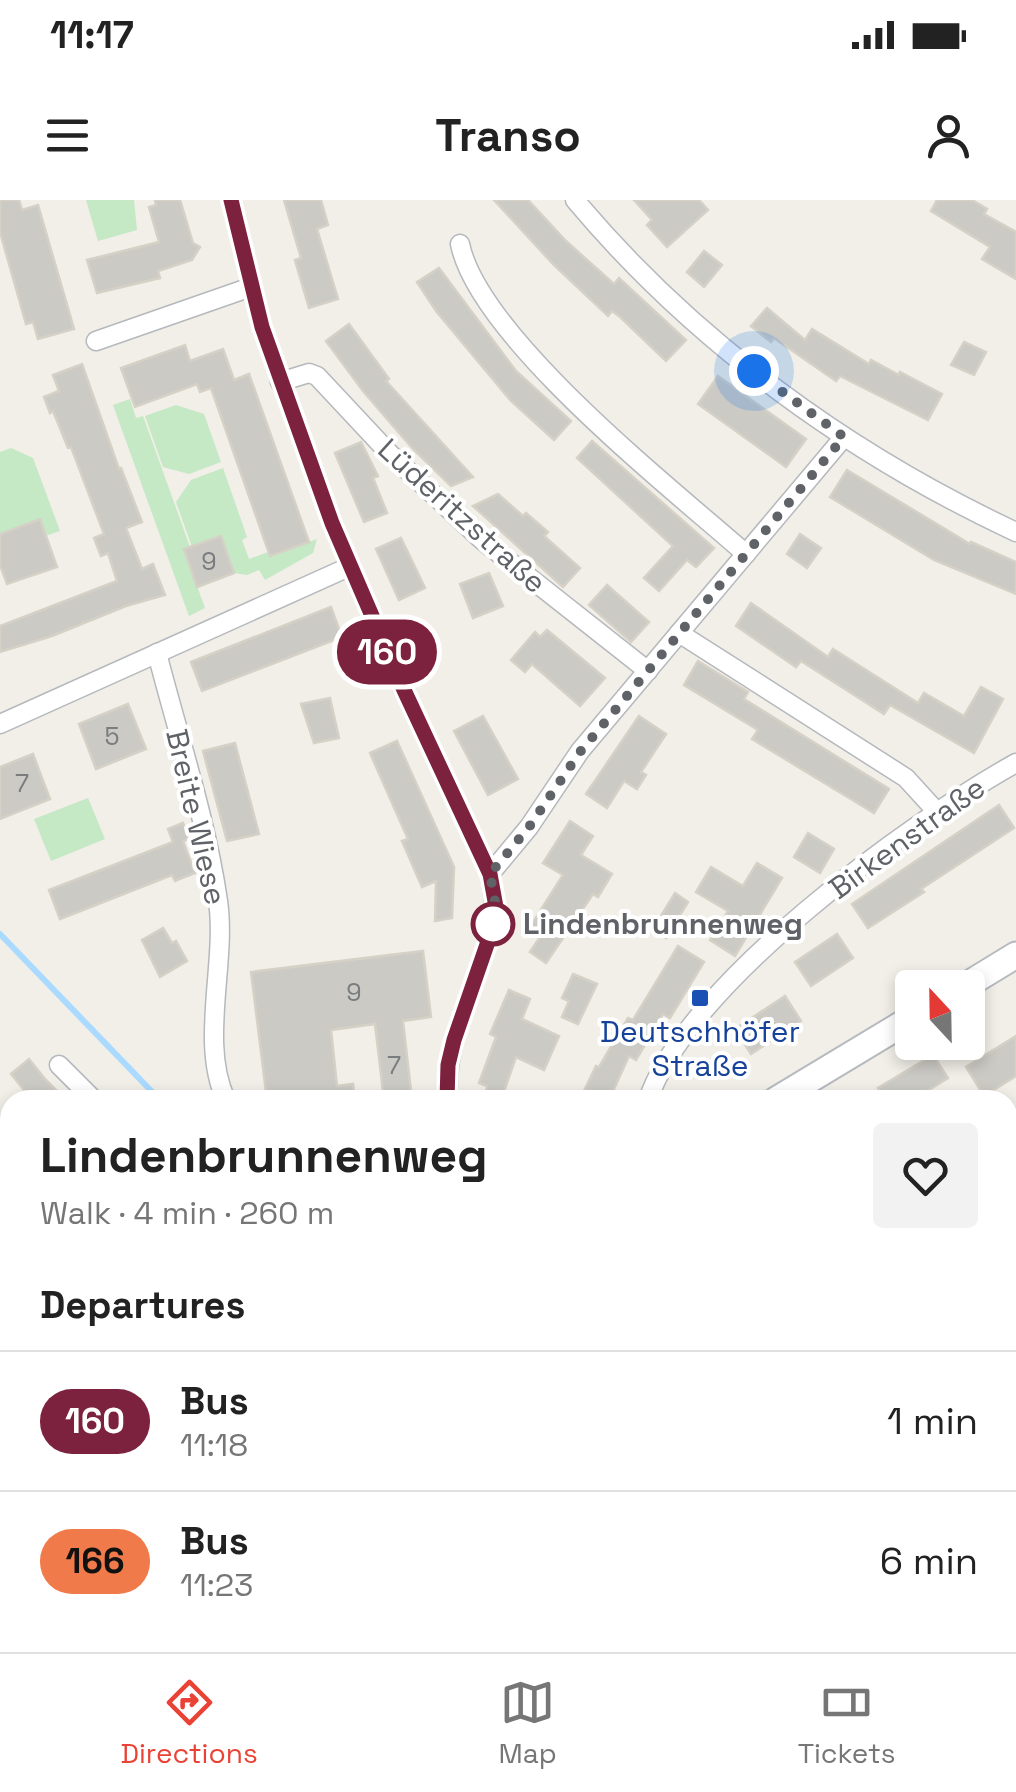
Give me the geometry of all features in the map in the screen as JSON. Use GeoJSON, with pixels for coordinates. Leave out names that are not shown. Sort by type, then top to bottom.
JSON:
{"type":"FeatureCollection","features":[{"type":"Feature","properties":{"kind":"main road"},"geometry":{"type":"LineString","coordinates":[[985,974],[1016,955]]}},
{"type":"Feature","properties":{"kind":"main road"},"geometry":{"type":"LineString","coordinates":[[793,1090],[895,1028]]}},
{"type":"Feature","properties":{"kind":"street"},"geometry":{"type":"LineString","coordinates":[[231,200],[280,382],[351,566],[490,874],[496,907],[492,930],[454,1040],[447,1090]]}},
{"type":"Feature","properties":{"kind":"street"},"geometry":{"type":"LineString","coordinates":[[575,200],[635,267],[711,337],[844,437],[969,510],[1016,532]]}},
{"type":"Feature","properties":{"kind":"street"},"geometry":{"type":"LineString","coordinates":[[460,244],[464,264],[482,297],[524,348],[622,445],[746,554]]}},
{"type":"Feature","properties":{"kind":"street"},"geometry":{"type":"LineString","coordinates":[[96,341],[252,286]]}},
{"type":"Feature","properties":{"kind":"street","name":"Lüderitzstraße"},"geometry":{"type":"LineString","coordinates":[[280,382],[309,373],[318,376],[390,454],[482,540],[648,671]]}},
{"type":"Feature","properties":{"kind":"street"},"geometry":{"type":"LineString","coordinates":[[490,874],[529,827],[580,752],[844,437]]}},
{"type":"Feature","properties":{"kind":"street"},"geometry":{"type":"LineString","coordinates":[[0,724],[351,566]]}},
{"type":"Feature","properties":{"kind":"street"},"geometry":{"type":"LineString","coordinates":[[679,633],[906,778],[937,812]]}},
{"type":"Feature","properties":{"kind":"street","name":"Breite Wiese"},"geometry":{"type":"LineString","coordinates":[[157,654],[210,855],[219,904],[216,1041],[222,1090]]}},
{"type":"Feature","properties":{"kind":"street","name":"Birkenstraße"},"geometry":{"type":"LineString","coordinates":[[653,1090],[672,1052],[742,971],[840,884],[937,812],[1016,763]]}},
{"type":"Feature","properties":{"kind":"street"},"geometry":{"type":"LineString","coordinates":[[59,1065],[84,1090]]}},
{"type":"Feature","properties":{"kind":"green space"},"geometry":{"type":"Polygon","coordinates":[[[86,200],[134,200],[137,230],[98,241],[86,200]]]}},
{"type":"Feature","properties":{"kind":"green space"},"geometry":{"type":"Polygon","coordinates":[[[130,399],[136,418],[143,416],[190,547],[184,550],[205,608],[189,616],[113,405],[130,399]]]}},
{"type":"Feature","properties":{"kind":"green space"},"geometry":{"type":"Polygon","coordinates":[[[176,405],[204,414],[221,462],[189,474],[163,467],[145,416],[176,405]]]}},
{"type":"Feature","properties":{"kind":"green space"},"geometry":{"type":"Polygon","coordinates":[[[11,448],[33,458],[60,531],[45,536],[39,520],[0,534],[0,452],[11,448]]]}},
{"type":"Feature","properties":{"kind":"green space"},"geometry":{"type":"Polygon","coordinates":[[[223,468],[247,537],[242,540],[249,559],[268,552],[271,556],[317,539],[313,553],[265,580],[259,570],[247,575],[234,573],[221,537],[192,547],[176,502],[191,480],[223,468]]]}},
{"type":"Feature","properties":{"kind":"green space"},"geometry":{"type":"Polygon","coordinates":[[[88,798],[105,839],[51,861],[34,819],[88,798]]]}},
{"type":"Feature","properties":{"kind":"building"},"geometry":{"type":"Polygon","coordinates":[[[0,200],[19,200],[22,210],[38,205],[74,329],[38,339],[33,322],[26,324],[0,232],[0,200]]]}},
{"type":"Feature","properties":{"kind":"building"},"geometry":{"type":"Polygon","coordinates":[[[155,200],[180,200],[193,243],[200,247],[192,260],[158,271],[160,278],[97,293],[87,260],[159,242],[149,207],[156,205],[155,200]]]}},
{"type":"Feature","properties":{"kind":"building"},"geometry":{"type":"Polygon","coordinates":[[[284,200],[321,200],[328,225],[317,229],[338,299],[309,308],[295,260],[301,258],[284,200]]]}},
{"type":"Feature","properties":{"kind":"building"},"geometry":{"type":"Polygon","coordinates":[[[494,200],[528,200],[614,284],[619,278],[686,340],[666,361],[619,316],[612,311],[608,316],[494,200]]]}},
{"type":"Feature","properties":{"kind":"building"},"geometry":{"type":"Polygon","coordinates":[[[634,200],[699,200],[708,210],[667,247],[647,225],[652,220],[634,200]]]}},
{"type":"Feature","properties":{"kind":"building"},"geometry":{"type":"Polygon","coordinates":[[[937,200],[972,200],[987,209],[984,214],[1016,232],[1016,279],[982,259],[990,247],[931,211],[937,200]]]}},
{"type":"Feature","properties":{"kind":"building"},"geometry":{"type":"Polygon","coordinates":[[[704,251],[722,265],[704,287],[687,272],[704,251]]]}},
{"type":"Feature","properties":{"kind":"building"},"geometry":{"type":"Polygon","coordinates":[[[439,268],[516,371],[571,421],[554,440],[511,401],[436,311],[417,282],[439,268]]]}},
{"type":"Feature","properties":{"kind":"building"},"geometry":{"type":"Polygon","coordinates":[[[767,308],[805,340],[812,329],[869,364],[871,360],[942,394],[928,420],[840,376],[836,381],[774,338],[771,342],[751,326],[767,308]]]}},
{"type":"Feature","properties":{"kind":"building"},"geometry":{"type":"Polygon","coordinates":[[[349,324],[389,379],[386,381],[473,477],[451,486],[363,391],[326,341],[349,324]]]}},
{"type":"Feature","properties":{"kind":"building"},"geometry":{"type":"Polygon","coordinates":[[[964,342],[986,352],[974,375],[951,365],[964,342]]]}},
{"type":"Feature","properties":{"kind":"building"},"geometry":{"type":"Polygon","coordinates":[[[185,345],[190,361],[223,349],[234,380],[249,374],[309,542],[270,556],[211,388],[200,392],[197,384],[135,407],[121,368],[185,345]]]}},
{"type":"Feature","properties":{"kind":"building"},"geometry":{"type":"Polygon","coordinates":[[[82,364],[142,522],[126,528],[142,569],[153,564],[165,595],[0,652],[0,626],[117,581],[108,553],[101,556],[94,538],[104,534],[71,447],[68,448],[44,397],[59,391],[53,375],[82,364]]]}},
{"type":"Feature","properties":{"kind":"building"},"geometry":{"type":"Polygon","coordinates":[[[718,376],[806,439],[786,467],[698,404],[718,376]]]}},
{"type":"Feature","properties":{"kind":"building"},"geometry":{"type":"Polygon","coordinates":[[[592,441],[714,548],[696,567],[687,560],[659,591],[644,578],[673,546],[577,458],[592,441]]]}},
{"type":"Feature","properties":{"kind":"building"},"geometry":{"type":"Polygon","coordinates":[[[361,442],[378,476],[373,478],[387,513],[364,522],[335,453],[361,442]]]}},
{"type":"Feature","properties":{"kind":"building"},"geometry":{"type":"Polygon","coordinates":[[[847,470],[970,544],[1016,562],[1016,594],[934,560],[830,497],[847,470]]]}},
{"type":"Feature","properties":{"kind":"building"},"geometry":{"type":"Polygon","coordinates":[[[498,494],[548,532],[544,536],[580,568],[563,587],[473,506],[498,494]]]}},
{"type":"Feature","properties":{"kind":"building"},"geometry":{"type":"Polygon","coordinates":[[[40,519],[57,567],[7,584],[0,565],[0,534],[40,519]]]}},
{"type":"Feature","properties":{"kind":"building"},"geometry":{"type":"Polygon","coordinates":[[[800,534],[821,548],[807,568],[787,554],[800,534]]]}},
{"type":"Feature","properties":{"kind":"building"},"geometry":{"type":"Polygon","coordinates":[[[221,536],[234,573],[197,587],[184,549],[221,536]]]}},
{"type":"Feature","properties":{"kind":"building"},"geometry":{"type":"Polygon","coordinates":[[[401,538],[425,588],[399,600],[376,549],[401,538]]]}},
{"type":"Feature","properties":{"kind":"building"},"geometry":{"type":"Polygon","coordinates":[[[489,573],[503,606],[473,618],[460,584],[489,573]]]}},
{"type":"Feature","properties":{"kind":"building"},"geometry":{"type":"Polygon","coordinates":[[[607,585],[649,622],[631,642],[589,605],[607,585]]]}},
{"type":"Feature","properties":{"kind":"building"},"geometry":{"type":"Polygon","coordinates":[[[751,603],[828,657],[833,649],[918,703],[924,693],[964,716],[981,687],[1003,699],[974,753],[890,705],[884,714],[801,661],[796,667],[736,626],[751,603]]]}},
{"type":"Feature","properties":{"kind":"building"},"geometry":{"type":"Polygon","coordinates":[[[331,607],[342,637],[202,691],[191,662],[331,607]]]}},
{"type":"Feature","properties":{"kind":"building"},"geometry":{"type":"Polygon","coordinates":[[[547,630],[605,678],[580,706],[532,664],[525,672],[511,660],[535,632],[540,637],[547,630]]]}},
{"type":"Feature","properties":{"kind":"building"},"geometry":{"type":"Polygon","coordinates":[[[698,661],[748,692],[744,699],[889,789],[874,813],[752,739],[758,730],[684,685],[698,661]]]}},
{"type":"Feature","properties":{"kind":"building"},"geometry":{"type":"Polygon","coordinates":[[[330,698],[339,738],[314,743],[301,704],[330,698]]]}},
{"type":"Feature","properties":{"kind":"building"},"geometry":{"type":"Polygon","coordinates":[[[128,704],[146,749],[96,769],[79,724],[128,704]]]}},
{"type":"Feature","properties":{"kind":"building"},"geometry":{"type":"Polygon","coordinates":[[[483,716],[518,779],[488,795],[454,731],[483,716]]]}},
{"type":"Feature","properties":{"kind":"building"},"geometry":{"type":"Polygon","coordinates":[[[639,716],[666,734],[641,772],[646,775],[637,789],[624,781],[607,808],[586,794],[639,716]]]}},
{"type":"Feature","properties":{"kind":"building"},"geometry":{"type":"Polygon","coordinates":[[[397,741],[454,867],[452,918],[435,921],[436,881],[422,887],[402,841],[408,839],[370,753],[397,741]]]}},
{"type":"Feature","properties":{"kind":"building"},"geometry":{"type":"Polygon","coordinates":[[[235,743],[259,834],[227,841],[203,751],[235,743]]]}},
{"type":"Feature","properties":{"kind":"building"},"geometry":{"type":"Polygon","coordinates":[[[33,754],[50,799],[0,819],[0,767],[33,754]]]}},
{"type":"Feature","properties":{"kind":"building"},"geometry":{"type":"Polygon","coordinates":[[[999,805],[1014,828],[868,928],[852,904],[999,805]]]}},
{"type":"Feature","properties":{"kind":"building"},"geometry":{"type":"Polygon","coordinates":[[[570,821],[593,836],[581,855],[612,874],[598,897],[593,894],[546,963],[530,952],[540,937],[528,930],[563,875],[543,863],[570,821]]]}},
{"type":"Feature","properties":{"kind":"building"},"geometry":{"type":"Polygon","coordinates":[[[183,823],[189,839],[183,841],[195,873],[175,881],[172,875],[60,919],[49,890],[173,842],[168,829],[183,823]]]}},
{"type":"Feature","properties":{"kind":"building"},"geometry":{"type":"Polygon","coordinates":[[[808,833],[834,849],[820,873],[794,857],[808,833]]]}},
{"type":"Feature","properties":{"kind":"building"},"geometry":{"type":"Polygon","coordinates":[[[757,863],[782,878],[735,956],[710,940],[728,911],[696,892],[711,867],[743,886],[757,863]]]}},
{"type":"Feature","properties":{"kind":"building"},"geometry":{"type":"Polygon","coordinates":[[[675,893],[688,902],[666,938],[653,929],[675,893]]]}},
{"type":"Feature","properties":{"kind":"building"},"geometry":{"type":"Polygon","coordinates":[[[163,928],[187,961],[160,977],[142,940],[163,928]]]}},
{"type":"Feature","properties":{"kind":"building"},"geometry":{"type":"Polygon","coordinates":[[[837,934],[853,958],[811,986],[795,962],[837,934]]]}},
{"type":"Feature","properties":{"kind":"building"},"geometry":{"type":"Polygon","coordinates":[[[678,946],[704,962],[670,1018],[663,1014],[636,1060],[629,1056],[614,1090],[584,1090],[628,1018],[633,1020],[678,946]]]}},
{"type":"Feature","properties":{"kind":"building"},"geometry":{"type":"Polygon","coordinates":[[[423,951],[431,1017],[403,1021],[411,1090],[383,1090],[375,1024],[331,1030],[337,1086],[353,1084],[354,1090],[266,1090],[251,972],[423,951]]]}},
{"type":"Feature","properties":{"kind":"building"},"geometry":{"type":"Polygon","coordinates":[[[573,974],[597,984],[578,1024],[562,1017],[569,1001],[562,998],[573,974]]]}},
{"type":"Feature","properties":{"kind":"building"},"geometry":{"type":"Polygon","coordinates":[[[509,990],[530,999],[522,1019],[559,1036],[544,1070],[516,1057],[504,1090],[486,1090],[487,1086],[479,1083],[496,1037],[490,1034],[509,990]]]}},
{"type":"Feature","properties":{"kind":"building"},"geometry":{"type":"Polygon","coordinates":[[[785,996],[801,1021],[751,1054],[735,1029],[785,996]]]}},
{"type":"Feature","properties":{"kind":"building"},"geometry":{"type":"Polygon","coordinates":[[[1016,1036],[1016,1076],[994,1090],[980,1090],[966,1067],[985,1060],[985,1055],[1016,1036]]]}},
{"type":"Feature","properties":{"kind":"building"},"geometry":{"type":"Polygon","coordinates":[[[29,1059],[56,1090],[24,1090],[11,1074],[29,1059]]]}},
{"type":"Feature","properties":{"kind":"building"},"geometry":{"type":"Polygon","coordinates":[[[925,1060],[936,1060],[948,1078],[928,1090],[879,1090],[925,1060]]]}},
{"type":"Feature","properties":{"kind":"waterway"},"geometry":{"type":"LineString","coordinates":[[0,934],[150,1090]]}},
{"type":"Feature","properties":{"kind":"bus line","name":"160"},"geometry":{"type":"LineString","coordinates":[[231,200],[262,327],[332,523],[404,690],[479,847],[494,890],[492,930],[460,1017],[448,1065],[447,1090]]}},
{"type":"Feature","properties":{"kind":"place","name":"Lindenbrunnenweg"},"geometry":{"type":"Point","coordinates":[493,924]}},
{"type":"Feature","properties":{"kind":"place","name":"Deutschhöfer Straße"},"geometry":{"type":"Point","coordinates":[700,998]}},
{"type":"Feature","properties":{"kind":"route"},"geometry":{"type":"LineString","coordinates":[[493,924],[492,930],[496,907],[490,874],[529,827],[580,752],[844,437],[754,371]]}}]}
